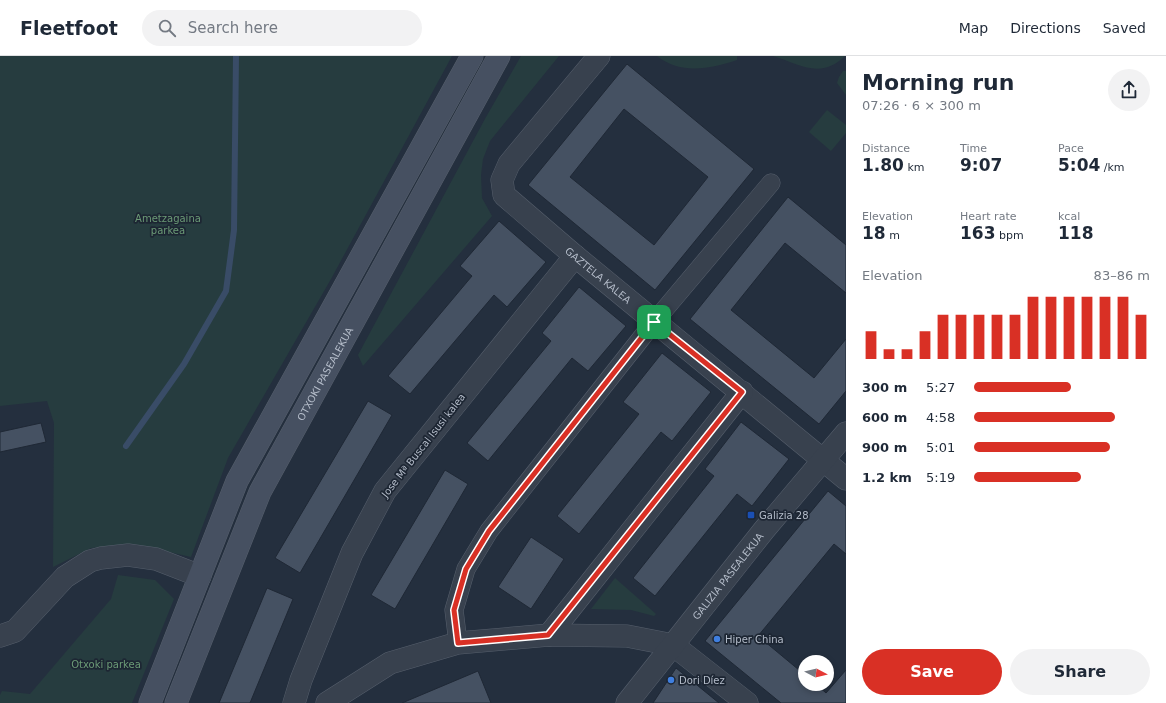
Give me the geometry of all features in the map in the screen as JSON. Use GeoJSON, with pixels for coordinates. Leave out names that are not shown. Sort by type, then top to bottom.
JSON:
{"type":"FeatureCollection","features":[{"type":"Feature","properties":{"kind":"main road"},"geometry":{"type":"LineString","coordinates":[[150,703],[240,476],[472,56]]}},
{"type":"Feature","properties":{"kind":"main road","name":"OTXOKI PASEALEKUA"},"geometry":{"type":"LineString","coordinates":[[176,703],[260,492],[499,56]]}},
{"type":"Feature","properties":{"kind":"street","name":"GAZTELA KALEA"},"geometry":{"type":"LineString","coordinates":[[599,56],[509,164],[502,180],[504,195],[654,322],[742,392],[846,479]]}},
{"type":"Feature","properties":{"kind":"street"},"geometry":{"type":"LineString","coordinates":[[458,643],[454,610],[466,569],[489,531],[654,322],[771,183]]}},
{"type":"Feature","properties":{"kind":"street","name":"Jose Mª Buscal Isusi kalea"},"geometry":{"type":"LineString","coordinates":[[294,703],[310,658],[352,553],[385,491],[575,256]]}},
{"type":"Feature","properties":{"kind":"street"},"geometry":{"type":"LineString","coordinates":[[548,635],[742,392]]}},
{"type":"Feature","properties":{"kind":"street","name":"GALIZIA PASEALEKUA"},"geometry":{"type":"LineString","coordinates":[[627,703],[764,530],[846,433]]}},
{"type":"Feature","properties":{"kind":"street"},"geometry":{"type":"LineString","coordinates":[[0,636],[15,631],[65,577],[90,561],[101,558],[128,555],[156,559],[200,576]]}},
{"type":"Feature","properties":{"kind":"street"},"geometry":{"type":"LineString","coordinates":[[327,703],[390,663],[458,643],[548,635],[627,636],[673,645],[747,703]]}},
{"type":"Feature","properties":{"kind":"green space","name":"Ametzagaina parkea"},"geometry":{"type":"Polygon","coordinates":[[[0,56],[452,56],[331,279],[228,458],[191,557],[134,544],[91,548],[53,567],[54,423],[47,401],[0,406],[0,56]]]}},
{"type":"Feature","properties":{"kind":"green space"},"geometry":{"type":"Polygon","coordinates":[[[521,56],[559,56],[490,141],[483,159],[481,175],[482,198],[492,216],[363,366],[358,355],[486,117],[521,56]]]}},
{"type":"Feature","properties":{"kind":"green space"},"geometry":{"type":"Polygon","coordinates":[[[657,56],[737,56],[737,60],[706,68],[686,68],[666,62],[657,56]]]}},
{"type":"Feature","properties":{"kind":"green space"},"geometry":{"type":"Polygon","coordinates":[[[773,56],[845,56],[836,63],[818,69],[801,66],[773,56]]]}},
{"type":"Feature","properties":{"kind":"green space"},"geometry":{"type":"Polygon","coordinates":[[[843,71],[846,71],[846,95],[837,83],[843,71]]]}},
{"type":"Feature","properties":{"kind":"green space"},"geometry":{"type":"Polygon","coordinates":[[[827,110],[846,125],[846,133],[831,151],[809,132],[827,110]]]}},
{"type":"Feature","properties":{"kind":"green space","name":"Otxoki parkea"},"geometry":{"type":"Polygon","coordinates":[[[118,575],[155,580],[174,599],[132,703],[0,703],[0,695],[2,691],[30,694],[111,599],[118,575]]]}},
{"type":"Feature","properties":{"kind":"green space"},"geometry":{"type":"Polygon","coordinates":[[[615,578],[656,614],[654,616],[631,610],[591,609],[615,578]]]}},
{"type":"Feature","properties":{"kind":"building"},"geometry":{"type":"Polygon","coordinates":[[[627,64],[754,169],[655,290],[528,185],[627,64]],[[624,109],[570,177],[654,245],[708,177],[624,109]]]}},
{"type":"Feature","properties":{"kind":"building"},"geometry":{"type":"Polygon","coordinates":[[[788,197],[846,245],[846,293],[785,243],[731,310],[814,378],[846,339],[846,391],[819,424],[690,319],[788,197]]]}},
{"type":"Feature","properties":{"kind":"building"},"geometry":{"type":"Polygon","coordinates":[[[499,221],[546,262],[507,307],[494,295],[410,394],[388,376],[472,276],[460,266],[499,221]]]}},
{"type":"Feature","properties":{"kind":"building"},"geometry":{"type":"Polygon","coordinates":[[[579,287],[626,326],[588,371],[572,358],[488,461],[467,443],[551,341],[542,333],[579,287]]]}},
{"type":"Feature","properties":{"kind":"building"},"geometry":{"type":"Polygon","coordinates":[[[662,353],[711,392],[672,441],[661,432],[579,534],[557,516],[639,414],[623,402],[662,353]]]}},
{"type":"Feature","properties":{"kind":"building"},"geometry":{"type":"Polygon","coordinates":[[[368,401],[392,415],[300,573],[275,558],[368,401]]]}},
{"type":"Feature","properties":{"kind":"building"},"geometry":{"type":"Polygon","coordinates":[[[741,422],[789,459],[752,506],[737,494],[655,596],[633,578],[714,476],[705,469],[741,422]]]}},
{"type":"Feature","properties":{"kind":"building"},"geometry":{"type":"Polygon","coordinates":[[[41,423],[46,442],[0,452],[0,432],[41,423]]]}},
{"type":"Feature","properties":{"kind":"building"},"geometry":{"type":"Polygon","coordinates":[[[445,470],[468,484],[395,609],[371,595],[445,470]]]}},
{"type":"Feature","properties":{"kind":"building"},"geometry":{"type":"Polygon","coordinates":[[[828,491],[846,506],[846,554],[834,544],[758,636],[798,669],[798,691],[824,691],[826,693],[828,691],[834,691],[834,684],[846,670],[846,703],[781,703],[705,641],[828,491]]]}},
{"type":"Feature","properties":{"kind":"building"},"geometry":{"type":"Polygon","coordinates":[[[531,537],[564,559],[531,609],[498,587],[531,537]]]}},
{"type":"Feature","properties":{"kind":"building"},"geometry":{"type":"Polygon","coordinates":[[[267,588],[293,599],[250,703],[219,703],[267,588]]]}},
{"type":"Feature","properties":{"kind":"building"},"geometry":{"type":"Polygon","coordinates":[[[676,668],[719,703],[653,703],[676,668]]]}},
{"type":"Feature","properties":{"kind":"building"},"geometry":{"type":"Polygon","coordinates":[[[478,671],[491,703],[402,703],[478,671]]]}},
{"type":"Feature","properties":{"kind":"waterway"},"geometry":{"type":"LineString","coordinates":[[126,446],[184,364],[226,291],[234,230],[236,56]]}},
{"type":"Feature","properties":{"kind":"place","name":"Galizia 28"},"geometry":{"type":"Point","coordinates":[751,515]}},
{"type":"Feature","properties":{"kind":"place","name":"Hiper China"},"geometry":{"type":"Point","coordinates":[717,639]}},
{"type":"Feature","properties":{"kind":"place","name":"Dori Díez"},"geometry":{"type":"Point","coordinates":[671,680]}},
{"type":"Feature","properties":{"kind":"route"},"geometry":{"type":"LineString","coordinates":[[654,322],[742,392],[548,635],[458,643],[454,610],[466,569],[489,531],[654,322]]}}]}
